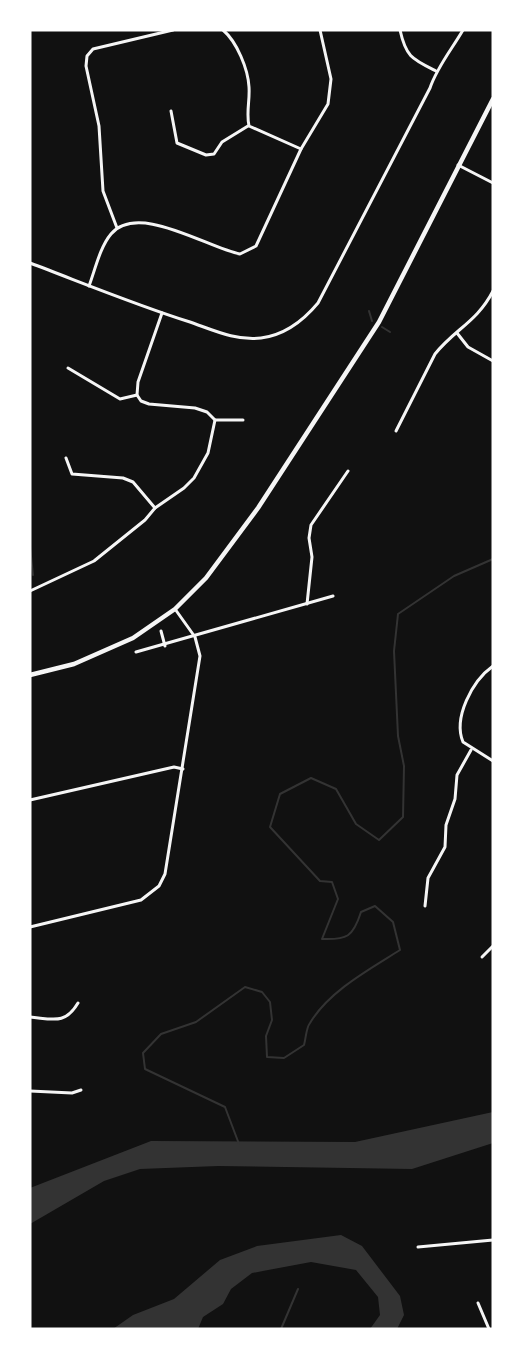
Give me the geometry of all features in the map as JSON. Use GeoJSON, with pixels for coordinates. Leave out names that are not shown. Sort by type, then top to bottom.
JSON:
{"type":"FeatureCollection","features":[{"type":"Feature","properties":{"kind":"main road"},"geometry":{"type":"LineString","coordinates":[[30,675],[74,664],[113,648],[175,609],[206,578],[258,508],[379,322],[493,99]]}},
{"type":"Feature","properties":{"kind":"street"},"geometry":{"type":"LineString","coordinates":[[117,228],[101,181],[99,126],[86,66],[87,56],[93,49],[173,30]]}},
{"type":"Feature","properties":{"kind":"street"},"geometry":{"type":"LineString","coordinates":[[225,30],[243,61],[249,87],[246,110],[249,126]]}},
{"type":"Feature","properties":{"kind":"street"},"geometry":{"type":"LineString","coordinates":[[89,285],[106,243],[117,228],[126,224],[155,224],[232,252],[246,253],[256,246],[302,149],[328,104],[331,91],[320,30]]}},
{"type":"Feature","properties":{"kind":"street"},"geometry":{"type":"LineString","coordinates":[[400,30],[404,48],[412,59],[436,71]]}},
{"type":"Feature","properties":{"kind":"street"},"geometry":{"type":"LineString","coordinates":[[30,263],[162,313],[232,336],[246,338],[272,336],[286,330],[308,315],[324,292],[430,88],[436,71],[444,63],[463,30]]}},
{"type":"Feature","properties":{"kind":"street"},"geometry":{"type":"LineString","coordinates":[[171,111],[177,143],[206,155],[214,154],[222,142],[249,126]]}},
{"type":"Feature","properties":{"kind":"street"},"geometry":{"type":"LineString","coordinates":[[249,126],[302,149]]}},
{"type":"Feature","properties":{"kind":"street"},"geometry":{"type":"LineString","coordinates":[[458,165],[493,183]]}},
{"type":"Feature","properties":{"kind":"street"},"geometry":{"type":"LineString","coordinates":[[396,431],[435,354],[476,318],[493,291]]}},
{"type":"Feature","properties":{"kind":"street"},"geometry":{"type":"LineString","coordinates":[[162,313],[138,382],[136,395],[141,401],[149,404],[207,412],[216,420],[243,420]]}},
{"type":"Feature","properties":{"kind":"street"},"geometry":{"type":"LineString","coordinates":[[457,333],[468,347],[493,361]]}},
{"type":"Feature","properties":{"kind":"street"},"geometry":{"type":"LineString","coordinates":[[69,368],[114,397],[127,399],[136,395]]}},
{"type":"Feature","properties":{"kind":"street"},"geometry":{"type":"LineString","coordinates":[[30,591],[94,561],[145,520],[155,508],[169,500],[194,478],[208,453],[216,420]]}},
{"type":"Feature","properties":{"kind":"street"},"geometry":{"type":"LineString","coordinates":[[66,458],[72,474],[123,478],[133,482],[155,508]]}},
{"type":"Feature","properties":{"kind":"street"},"geometry":{"type":"LineString","coordinates":[[307,605],[312,557],[309,538],[311,525],[348,471]]}},
{"type":"Feature","properties":{"kind":"street"},"geometry":{"type":"LineString","coordinates":[[136,652],[165,646],[333,596]]}},
{"type":"Feature","properties":{"kind":"street"},"geometry":{"type":"LineString","coordinates":[[30,927],[127,905],[141,900],[159,886],[168,862],[200,656],[195,637],[175,609]]}},
{"type":"Feature","properties":{"kind":"street"},"geometry":{"type":"LineString","coordinates":[[161,630],[165,646]]}},
{"type":"Feature","properties":{"kind":"street"},"geometry":{"type":"LineString","coordinates":[[493,666],[478,682],[460,716],[459,733],[463,742],[471,750],[493,761]]}},
{"type":"Feature","properties":{"kind":"street"},"geometry":{"type":"LineString","coordinates":[[425,906],[428,878],[445,847],[446,825],[455,799],[458,775],[471,750]]}},
{"type":"Feature","properties":{"kind":"street"},"geometry":{"type":"LineString","coordinates":[[30,800],[174,767],[183,769]]}},
{"type":"Feature","properties":{"kind":"street"},"geometry":{"type":"LineString","coordinates":[[482,957],[493,946]]}},
{"type":"Feature","properties":{"kind":"street"},"geometry":{"type":"LineString","coordinates":[[30,1017],[64,1018],[72,1013],[78,1003]]}},
{"type":"Feature","properties":{"kind":"street"},"geometry":{"type":"LineString","coordinates":[[30,1091],[72,1094],[81,1090]]}},
{"type":"Feature","properties":{"kind":"street"},"geometry":{"type":"LineString","coordinates":[[418,1247],[493,1240]]}},
{"type":"Feature","properties":{"kind":"street"},"geometry":{"type":"LineString","coordinates":[[478,1303],[489,1329]]}},
{"type":"Feature","properties":{"kind":"shaded area"},"geometry":{"type":"Polygon","coordinates":[[[493,1112],[493,1143],[412,1169],[218,1166],[140,1169],[104,1181],[30,1224],[30,1188],[151,1141],[355,1142],[493,1112]]]}},
{"type":"Feature","properties":{"kind":"shaded area"},"geometry":{"type":"Polygon","coordinates":[[[341,1235],[362,1246],[400,1296],[404,1315],[397,1329],[370,1329],[380,1315],[378,1297],[356,1270],[311,1262],[252,1273],[231,1289],[223,1304],[203,1317],[198,1329],[113,1329],[133,1315],[174,1299],[220,1260],[257,1246],[341,1235]]]}},
{"type":"Feature","properties":{"kind":"waterway"},"geometry":{"type":"LineString","coordinates":[[369,311],[372,321]]}},
{"type":"Feature","properties":{"kind":"waterway"},"geometry":{"type":"LineString","coordinates":[[382,327],[390,332]]}},
{"type":"Feature","properties":{"kind":"waterway"},"geometry":{"type":"LineString","coordinates":[[30,547],[33,575]]}},
{"type":"Feature","properties":{"kind":"waterway"},"geometry":{"type":"LineString","coordinates":[[239,1144],[225,1107],[145,1069],[143,1053],[161,1034],[196,1022],[245,987],[262,992],[270,1002],[272,1020],[266,1036],[267,1057],[284,1058],[304,1045],[309,1025],[328,1001],[363,973],[400,950],[393,922],[375,906],[361,912],[355,927],[348,935],[338,939],[322,939],[338,899],[332,882],[320,881],[270,827],[280,794],[311,778],[336,789],[356,824],[379,840],[403,817],[404,766],[398,736],[394,651],[398,614],[454,576],[493,559]]}},
{"type":"Feature","properties":{"kind":"waterway"},"geometry":{"type":"LineString","coordinates":[[281,1329],[298,1289]]}}]}
